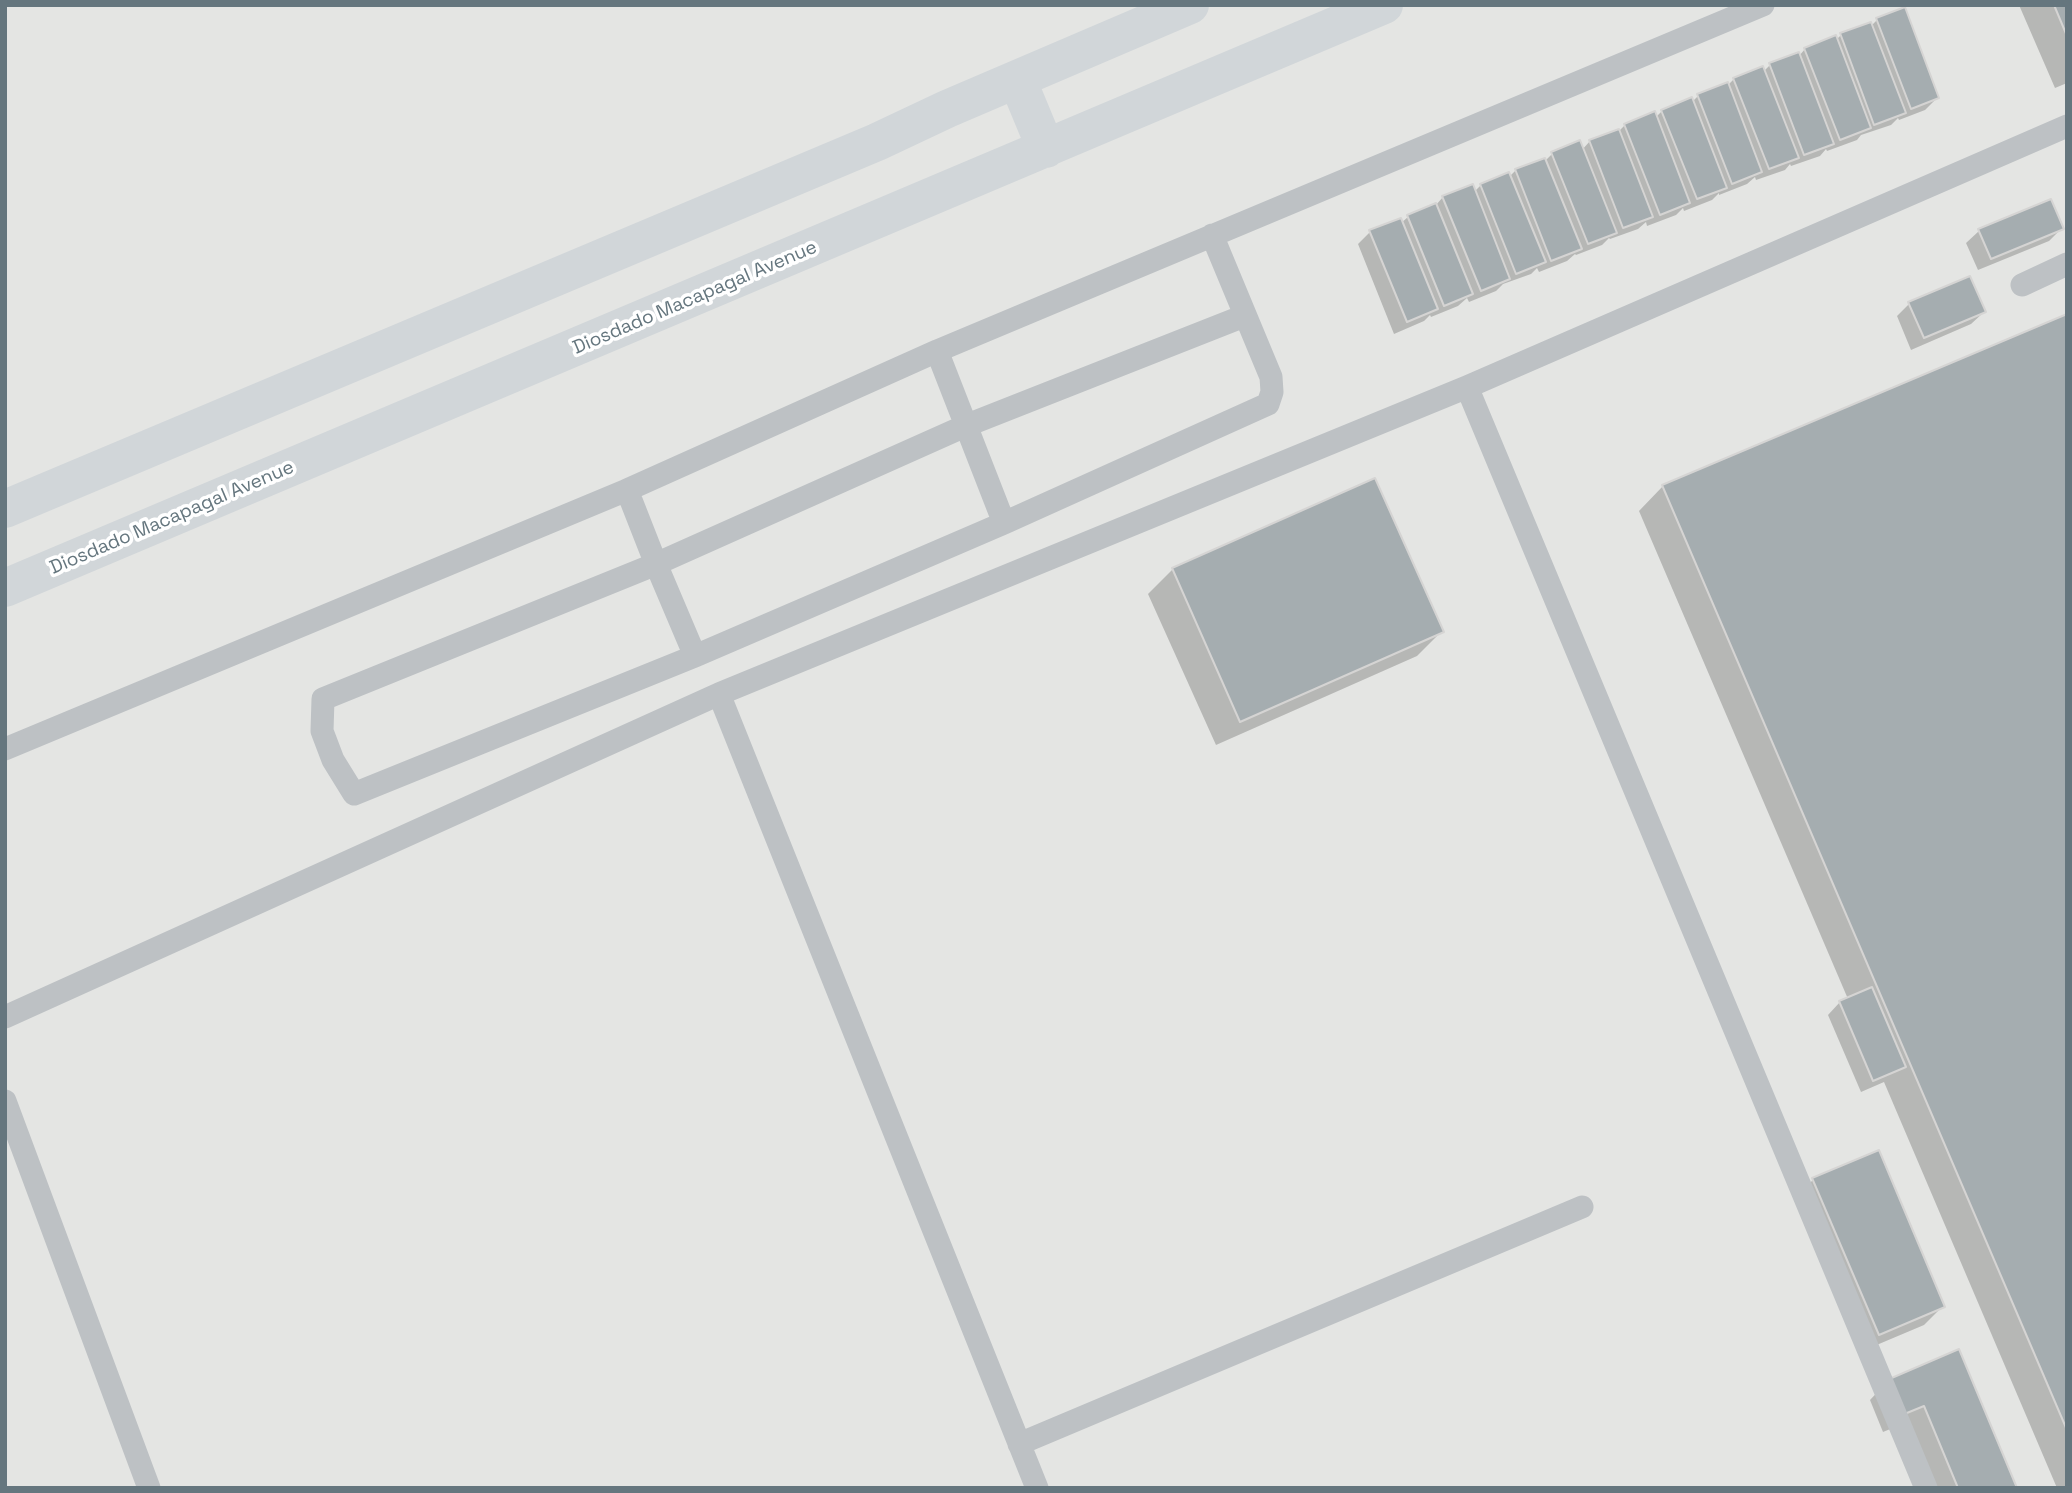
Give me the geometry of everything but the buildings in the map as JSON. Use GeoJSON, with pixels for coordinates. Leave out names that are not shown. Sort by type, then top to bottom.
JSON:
{"type":"FeatureCollection","features":[{"type":"Feature","properties":{"kind":"main road"},"geometry":{"type":"LineString","coordinates":[[5,509],[877,142],[1190,5]]}},
{"type":"Feature","properties":{"kind":"main road","name":"Diosdado Macapagal Avenue"},"geometry":{"type":"LineString","coordinates":[[5,588],[1384,5]]}},
{"type":"Feature","properties":{"kind":"main road"},"geometry":{"type":"LineString","coordinates":[[1017,79],[1046,149]]}},
{"type":"Feature","properties":{"kind":"lane"},"geometry":{"type":"LineString","coordinates":[[5,749],[627,490],[937,351],[1763,5]]}},
{"type":"Feature","properties":{"kind":"lane"},"geometry":{"type":"LineString","coordinates":[[5,1017],[719,694],[1467,387],[2067,127]]}},
{"type":"Feature","properties":{"kind":"lane"},"geometry":{"type":"LineString","coordinates":[[1212,235],[1272,377],[1272,392],[1268,404],[1004,523],[695,656],[354,794],[333,760],[322,731],[323,699],[656,564],[965,426],[1244,316]]}},
{"type":"Feature","properties":{"kind":"lane"},"geometry":{"type":"LineString","coordinates":[[2022,285],[2067,264]]}},
{"type":"Feature","properties":{"kind":"lane"},"geometry":{"type":"LineString","coordinates":[[937,351],[1004,523]]}},
{"type":"Feature","properties":{"kind":"lane"},"geometry":{"type":"LineString","coordinates":[[1467,387],[1926,1488]]}},
{"type":"Feature","properties":{"kind":"lane"},"geometry":{"type":"LineString","coordinates":[[627,490],[695,656]]}},
{"type":"Feature","properties":{"kind":"lane"},"geometry":{"type":"LineString","coordinates":[[719,694],[1037,1488]]}},
{"type":"Feature","properties":{"kind":"lane"},"geometry":{"type":"LineString","coordinates":[[5,1101],[149,1488]]}},
{"type":"Feature","properties":{"kind":"lane"},"geometry":{"type":"LineString","coordinates":[[1019,1444],[1582,1207]]}},
{"type":"Feature","properties":{"kind":"shaded area"},"geometry":{"type":"Polygon","coordinates":[[[5,5],[2067,5],[2067,1488],[5,1488],[5,5]]]}}]}
